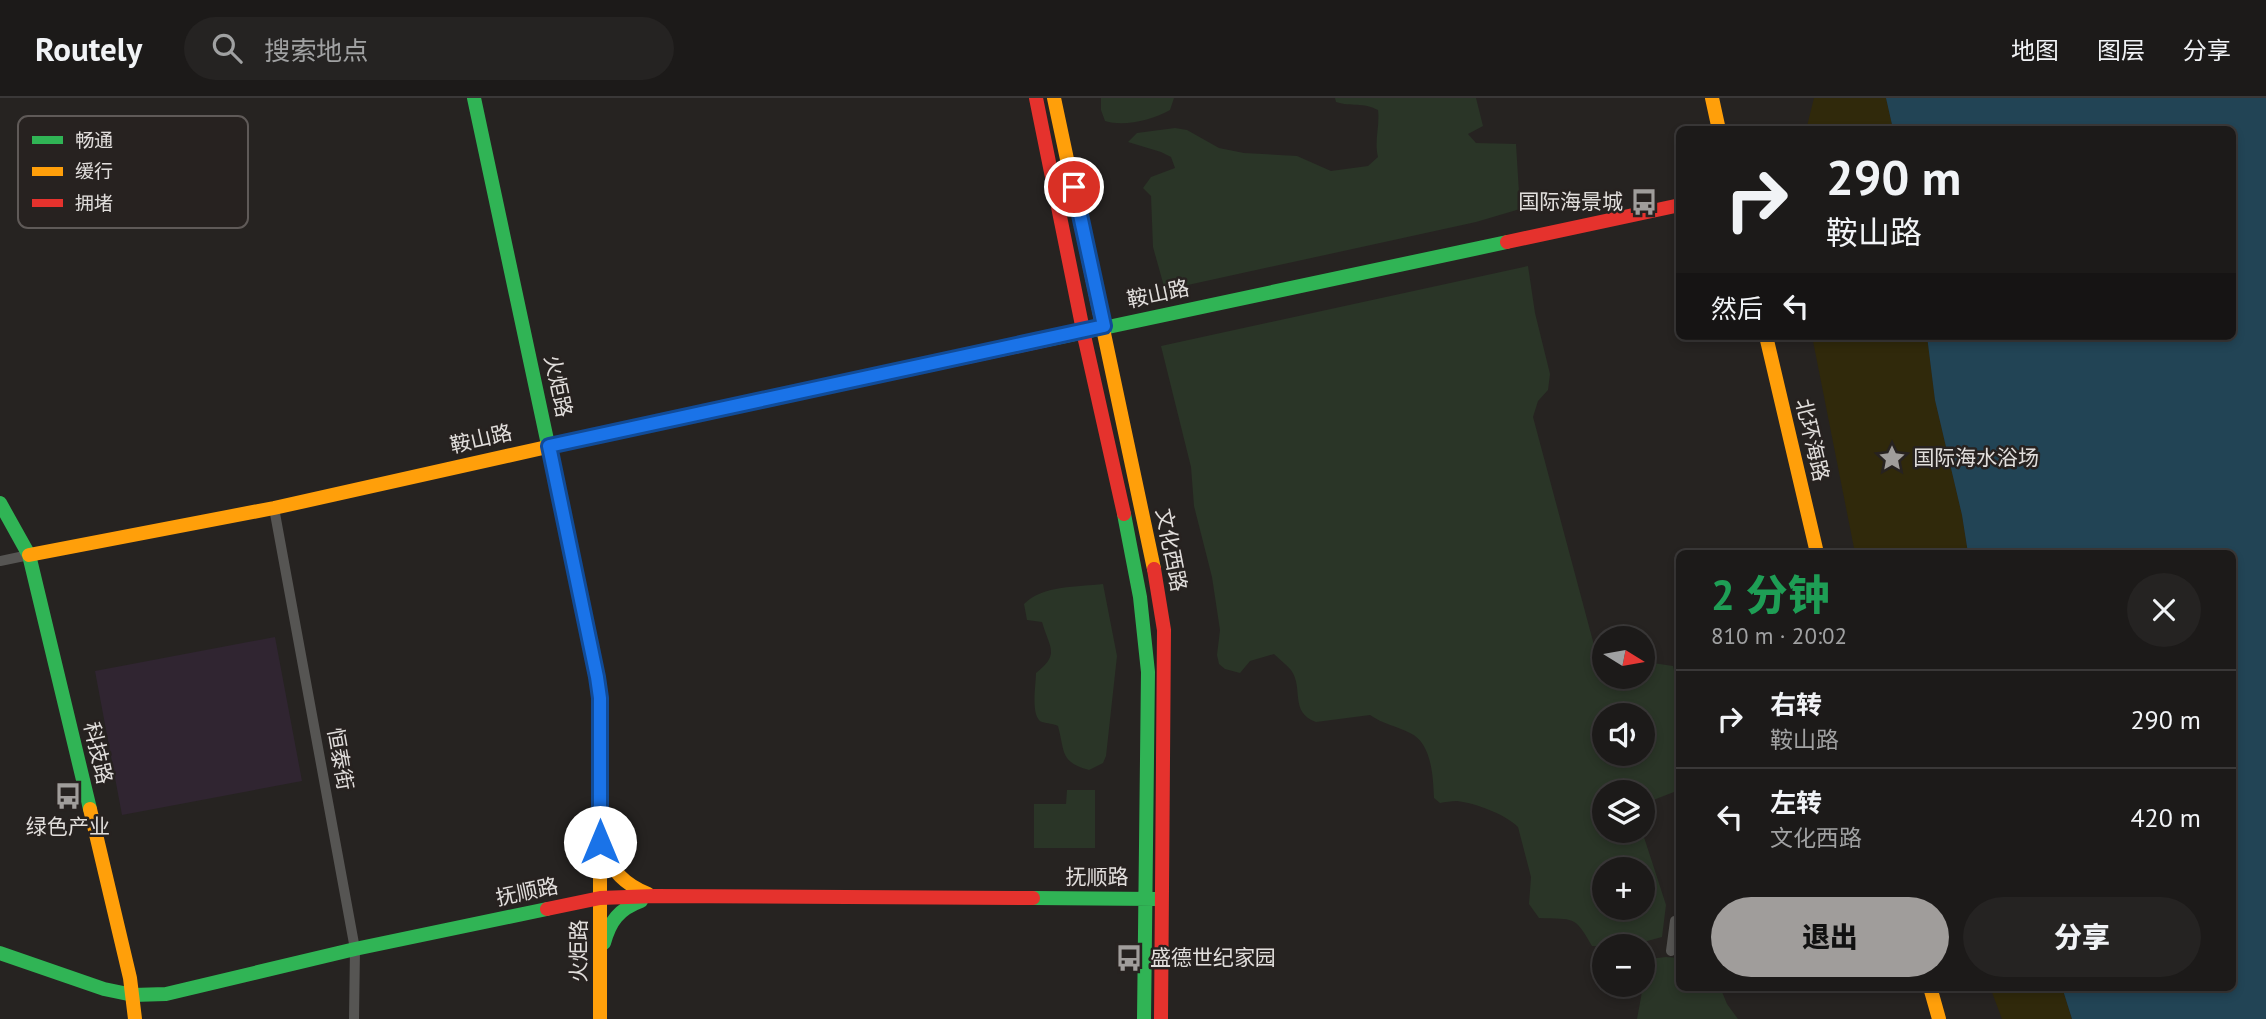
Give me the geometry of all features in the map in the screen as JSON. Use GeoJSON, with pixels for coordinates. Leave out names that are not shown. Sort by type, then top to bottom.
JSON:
{"type":"FeatureCollection","features":[{"type":"Feature","properties":{"kind":"main road","name":"火炬路"},"geometry":{"type":"LineString","coordinates":[[474,98],[600,698],[600,1019]]}},
{"type":"Feature","properties":{"kind":"main road","name":"文化西路"},"geometry":{"type":"LineString","coordinates":[[1036,98],[1083,332],[1139,584],[1145,630],[1148,672],[1144,1019]]}},
{"type":"Feature","properties":{"kind":"main road","name":"文化西路"},"geometry":{"type":"LineString","coordinates":[[1054,98],[1104,326],[1157,583],[1164,630],[1166,674],[1161,1019]]}},
{"type":"Feature","properties":{"kind":"main road"},"geometry":{"type":"LineString","coordinates":[[1712,98],[1718,126]]}},
{"type":"Feature","properties":{"kind":"main road","name":"鞍山路"},"geometry":{"type":"LineString","coordinates":[[29,555],[274,508],[1104,326],[1676,206]]}},
{"type":"Feature","properties":{"kind":"main road","name":"北环海路"},"geometry":{"type":"LineString","coordinates":[[1767,340],[1816,550]]}},
{"type":"Feature","properties":{"kind":"main road","name":"科技路"},"geometry":{"type":"LineString","coordinates":[[0,503],[29,555],[134,995],[135,1019]]}},
{"type":"Feature","properties":{"kind":"main road"},"geometry":{"type":"LineString","coordinates":[[600,842],[620,880],[631,888],[655,896]]}},
{"type":"Feature","properties":{"kind":"main road"},"geometry":{"type":"LineString","coordinates":[[600,958],[607,932],[616,914],[625,906],[655,896]]}},
{"type":"Feature","properties":{"kind":"main road","name":"抚顺路"},"geometry":{"type":"LineString","coordinates":[[0,953],[104,989],[134,995],[166,994],[355,949],[600,898],[1161,899]]}},
{"type":"Feature","properties":{"kind":"main road"},"geometry":{"type":"LineString","coordinates":[[1931,991],[1939,1019]]}},
{"type":"Feature","properties":{"kind":"street","name":"恒泰街"},"geometry":{"type":"LineString","coordinates":[[274,508],[355,949],[354,1019]]}},
{"type":"Feature","properties":{"kind":"street"},"geometry":{"type":"LineString","coordinates":[[0,561],[29,555]]}},
{"type":"Feature","properties":{"kind":"street"},"geometry":{"type":"LineString","coordinates":[[1671,950],[1676,921]]}},
{"type":"Feature","properties":{"kind":"shaded area"},"geometry":{"type":"Polygon","coordinates":[[[275,637],[302,781],[122,815],[95,671],[275,637]]]}},
{"type":"Feature","properties":{"kind":"green space"},"geometry":{"type":"Polygon","coordinates":[[[1101,98],[1174,98],[1170,110],[1163,114],[1138,122],[1113,123],[1105,121],[1101,98]]]}},
{"type":"Feature","properties":{"kind":"green space"},"geometry":{"type":"Polygon","coordinates":[[[1335,98],[1476,98],[1483,126],[1468,134],[1476,143],[1516,144],[1520,209],[1476,222],[1165,290],[1153,247],[1151,196],[1143,188],[1151,177],[1175,168],[1171,157],[1128,142],[1137,133],[1175,128],[1187,130],[1219,148],[1244,153],[1297,156],[1331,171],[1368,166],[1378,157],[1378,110],[1336,102],[1335,98]]]}},
{"type":"Feature","properties":{"kind":"green space"},"geometry":{"type":"Polygon","coordinates":[[[1528,266],[1535,313],[1550,374],[1548,390],[1538,401],[1533,417],[1592,638],[1592,690],[1656,690],[1656,663],[1673,666],[1676,679],[1676,792],[1655,799],[1655,780],[1592,780],[1592,843],[1646,843],[1650,857],[1592,857],[1592,920],[1655,920],[1655,871],[1666,905],[1662,937],[1655,939],[1655,934],[1592,934],[1592,946],[1581,928],[1572,921],[1539,918],[1529,904],[1531,877],[1518,827],[1506,818],[1481,807],[1457,801],[1440,803],[1434,798],[1430,761],[1423,744],[1417,738],[1370,715],[1316,722],[1308,718],[1300,706],[1295,677],[1274,654],[1250,661],[1240,673],[1225,669],[1219,664],[1217,655],[1220,630],[1212,577],[1194,506],[1191,467],[1161,346],[1528,266]]]}},
{"type":"Feature","properties":{"kind":"green space"},"geometry":{"type":"Polygon","coordinates":[[[1103,584],[1117,656],[1106,756],[1103,763],[1089,770],[1073,763],[1065,755],[1058,726],[1042,722],[1036,714],[1036,673],[1048,661],[1051,650],[1042,622],[1027,620],[1024,604],[1051,590],[1103,584]]]}},
{"type":"Feature","properties":{"kind":"green space"},"geometry":{"type":"Polygon","coordinates":[[[1067,790],[1095,790],[1095,848],[1034,848],[1034,804],[1066,804],[1067,790]]]}},
{"type":"Feature","properties":{"kind":"green space"},"geometry":{"type":"Polygon","coordinates":[[[1666,957],[1676,958],[1676,991],[1722,991],[1738,1019],[1637,1019],[1641,997],[1655,997],[1655,958],[1666,957]]]}},
{"type":"Feature","properties":{"kind":"sand"},"geometry":{"type":"Polygon","coordinates":[[[1814,98],[1886,98],[1892,126],[1807,126],[1814,98]]]}},
{"type":"Feature","properties":{"kind":"sand","name":"国际海水浴场"},"geometry":{"type":"Polygon","coordinates":[[[1813,340],[1928,340],[1935,400],[1968,550],[1854,550],[1813,340]]]}},
{"type":"Feature","properties":{"kind":"sand"},"geometry":{"type":"Polygon","coordinates":[[[1992,991],[2063,991],[2072,1019],[2002,1019],[1992,991]]]}},
{"type":"Feature","properties":{"kind":"water"},"geometry":{"type":"Polygon","coordinates":[[[1886,98],[2266,98],[2266,1019],[2072,1019],[2063,991],[2236,991],[2236,550],[1968,550],[1935,400],[1928,340],[2236,340],[2236,126],[1892,126],[1886,98]]]}},
{"type":"Feature","properties":{"kind":"traffic: fast"},"geometry":{"type":"LineString","coordinates":[[474,98],[553,468]]}},
{"type":"Feature","properties":{"kind":"traffic: fast"},"geometry":{"type":"LineString","coordinates":[[1047,340],[1507,242]]}},
{"type":"Feature","properties":{"kind":"traffic: fast"},"geometry":{"type":"LineString","coordinates":[[0,503],[29,555],[90,809]]}},
{"type":"Feature","properties":{"kind":"traffic: fast"},"geometry":{"type":"LineString","coordinates":[[1124,514],[1140,597],[1148,672],[1144,1019]]}},
{"type":"Feature","properties":{"kind":"traffic: fast"},"geometry":{"type":"LineString","coordinates":[[1033,898],[1156,899]]}},
{"type":"Feature","properties":{"kind":"traffic: fast"},"geometry":{"type":"LineString","coordinates":[[604,943],[616,917],[641,901]]}},
{"type":"Feature","properties":{"kind":"traffic: fast"},"geometry":{"type":"LineString","coordinates":[[0,953],[104,989],[133,995],[166,994],[355,949],[547,909]]}},
{"type":"Feature","properties":{"kind":"traffic: slow"},"geometry":{"type":"LineString","coordinates":[[1054,98],[1154,569]]}},
{"type":"Feature","properties":{"kind":"traffic: slow"},"geometry":{"type":"LineString","coordinates":[[1712,98],[1718,126]]}},
{"type":"Feature","properties":{"kind":"traffic: slow"},"geometry":{"type":"LineString","coordinates":[[1767,340],[1816,550]]}},
{"type":"Feature","properties":{"kind":"traffic: slow"},"geometry":{"type":"LineString","coordinates":[[29,555],[274,508],[565,443]]}},
{"type":"Feature","properties":{"kind":"traffic: slow"},"geometry":{"type":"LineString","coordinates":[[553,468],[600,698],[600,1019]]}},
{"type":"Feature","properties":{"kind":"traffic: slow"},"geometry":{"type":"LineString","coordinates":[[90,809],[130,978],[135,1019]]}},
{"type":"Feature","properties":{"kind":"traffic: slow"},"geometry":{"type":"LineString","coordinates":[[603,848],[620,876],[648,894]]}},
{"type":"Feature","properties":{"kind":"traffic: slow"},"geometry":{"type":"LineString","coordinates":[[1931,991],[1939,1019]]}},
{"type":"Feature","properties":{"kind":"traffic: jam"},"geometry":{"type":"LineString","coordinates":[[1036,98],[1085,340],[1124,514]]}},
{"type":"Feature","properties":{"kind":"traffic: jam"},"geometry":{"type":"LineString","coordinates":[[1507,242],[1676,206]]}},
{"type":"Feature","properties":{"kind":"traffic: jam"},"geometry":{"type":"LineString","coordinates":[[565,443],[1047,340]]}},
{"type":"Feature","properties":{"kind":"traffic: jam"},"geometry":{"type":"LineString","coordinates":[[1154,569],[1164,630],[1161,1019]]}},
{"type":"Feature","properties":{"kind":"traffic: jam"},"geometry":{"type":"LineString","coordinates":[[547,909],[600,898],[655,896],[1033,898]]}},
{"type":"Feature","properties":{"kind":"place","name":"国际海景城"},"geometry":{"type":"Point","coordinates":[1644,202]}},
{"type":"Feature","properties":{"kind":"place","name":"国际海水浴场"},"geometry":{"type":"Point","coordinates":[1892,458]}},
{"type":"Feature","properties":{"kind":"place","name":"绿色产业"},"geometry":{"type":"Point","coordinates":[68,796]}},
{"type":"Feature","properties":{"kind":"place","name":"盛德世纪家园"},"geometry":{"type":"Point","coordinates":[1129,958]}},
{"type":"Feature","properties":{"kind":"route"},"geometry":{"type":"LineString","coordinates":[[600,842],[600,698],[549,446],[1104,326],[1074,187]]}}]}
